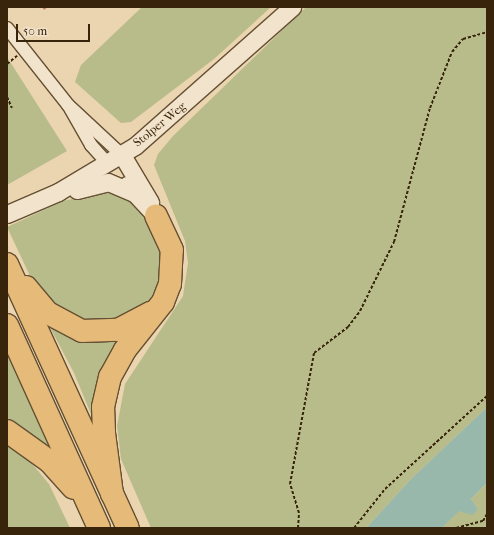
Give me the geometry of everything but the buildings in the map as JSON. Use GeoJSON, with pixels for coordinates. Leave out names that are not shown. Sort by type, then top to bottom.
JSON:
{"type":"FeatureCollection","features":[{"type":"Feature","properties":{"kind":"highway"},"geometry":{"type":"LineString","coordinates":[[112,494],[104,433],[103,407],[110,377],[125,350],[163,302],[170,284],[172,250],[156,216]]}},
{"type":"Feature","properties":{"kind":"highway"},"geometry":{"type":"LineString","coordinates":[[7,264],[48,313],[82,331],[118,330],[141,321],[163,302]]}},
{"type":"Feature","properties":{"kind":"highway"},"geometry":{"type":"LineString","coordinates":[[7,264],[128,528]]}},
{"type":"Feature","properties":{"kind":"highway"},"geometry":{"type":"LineString","coordinates":[[7,325],[99,528]]}},
{"type":"Feature","properties":{"kind":"highway"},"geometry":{"type":"LineString","coordinates":[[7,431],[49,461],[89,506]]}},
{"type":"Feature","properties":{"kind":"street","name":"Stolper Weg"},"geometry":{"type":"LineString","coordinates":[[7,214],[58,192],[115,160],[189,101],[292,7]]}},
{"type":"Feature","properties":{"kind":"street"},"geometry":{"type":"LineString","coordinates":[[7,28],[68,105],[115,160],[134,193],[156,216]]}},
{"type":"Feature","properties":{"kind":"street"},"geometry":{"type":"LineString","coordinates":[[68,105],[83,133],[115,160],[137,175],[156,216]]}},
{"type":"Feature","properties":{"kind":"street"},"geometry":{"type":"LineString","coordinates":[[58,192],[108,182],[134,193]]}},
{"type":"Feature","properties":{"kind":"path"},"geometry":{"type":"LineString","coordinates":[[298,528],[299,513],[290,484],[314,353],[348,327],[360,311],[394,242],[430,108],[452,52],[463,39],[487,32]]}},
{"type":"Feature","properties":{"kind":"path"},"geometry":{"type":"LineString","coordinates":[[7,97],[12,108]]}},
{"type":"Feature","properties":{"kind":"path"},"geometry":{"type":"LineString","coordinates":[[354,528],[385,489],[487,396]]}},
{"type":"Feature","properties":{"kind":"path"},"geometry":{"type":"LineString","coordinates":[[456,528],[483,521],[487,514]]}},
{"type":"Feature","properties":{"kind":"green space"},"geometry":{"type":"Polygon","coordinates":[[[142,7],[271,7],[214,59],[131,122],[121,123],[75,82],[81,65],[142,7]]]}},
{"type":"Feature","properties":{"kind":"green space"},"geometry":{"type":"Polygon","coordinates":[[[306,7],[487,7],[487,407],[411,479],[366,528],[151,528],[121,459],[117,426],[125,384],[183,296],[188,263],[185,241],[154,165],[158,154],[173,136],[306,7]]]}},
{"type":"Feature","properties":{"kind":"green space"},"geometry":{"type":"Polygon","coordinates":[[[7,57],[67,151],[7,185],[7,57]]]}},
{"type":"Feature","properties":{"kind":"green space"},"geometry":{"type":"Polygon","coordinates":[[[110,190],[133,199],[158,235],[163,250],[162,278],[144,309],[111,325],[71,320],[38,293],[7,227],[63,201],[110,190]]]}},
{"type":"Feature","properties":{"kind":"green space"},"geometry":{"type":"Polygon","coordinates":[[[45,318],[130,329],[98,431],[74,373],[45,318]]]}},
{"type":"Feature","properties":{"kind":"green space"},"geometry":{"type":"Polygon","coordinates":[[[7,354],[55,458],[7,425],[7,354]]]}},
{"type":"Feature","properties":{"kind":"green space"},"geometry":{"type":"Polygon","coordinates":[[[7,446],[29,460],[49,484],[70,528],[7,528],[7,446]]]}},
{"type":"Feature","properties":{"kind":"green space"},"geometry":{"type":"Polygon","coordinates":[[[487,483],[487,528],[442,528],[459,510],[478,509],[471,499],[487,483]]]}},
{"type":"Feature","properties":{"kind":"shaded area"},"geometry":{"type":"Polygon","coordinates":[[[487,407],[487,483],[471,499],[478,509],[472,515],[459,511],[442,528],[366,528],[411,479],[487,407]]]}}]}
